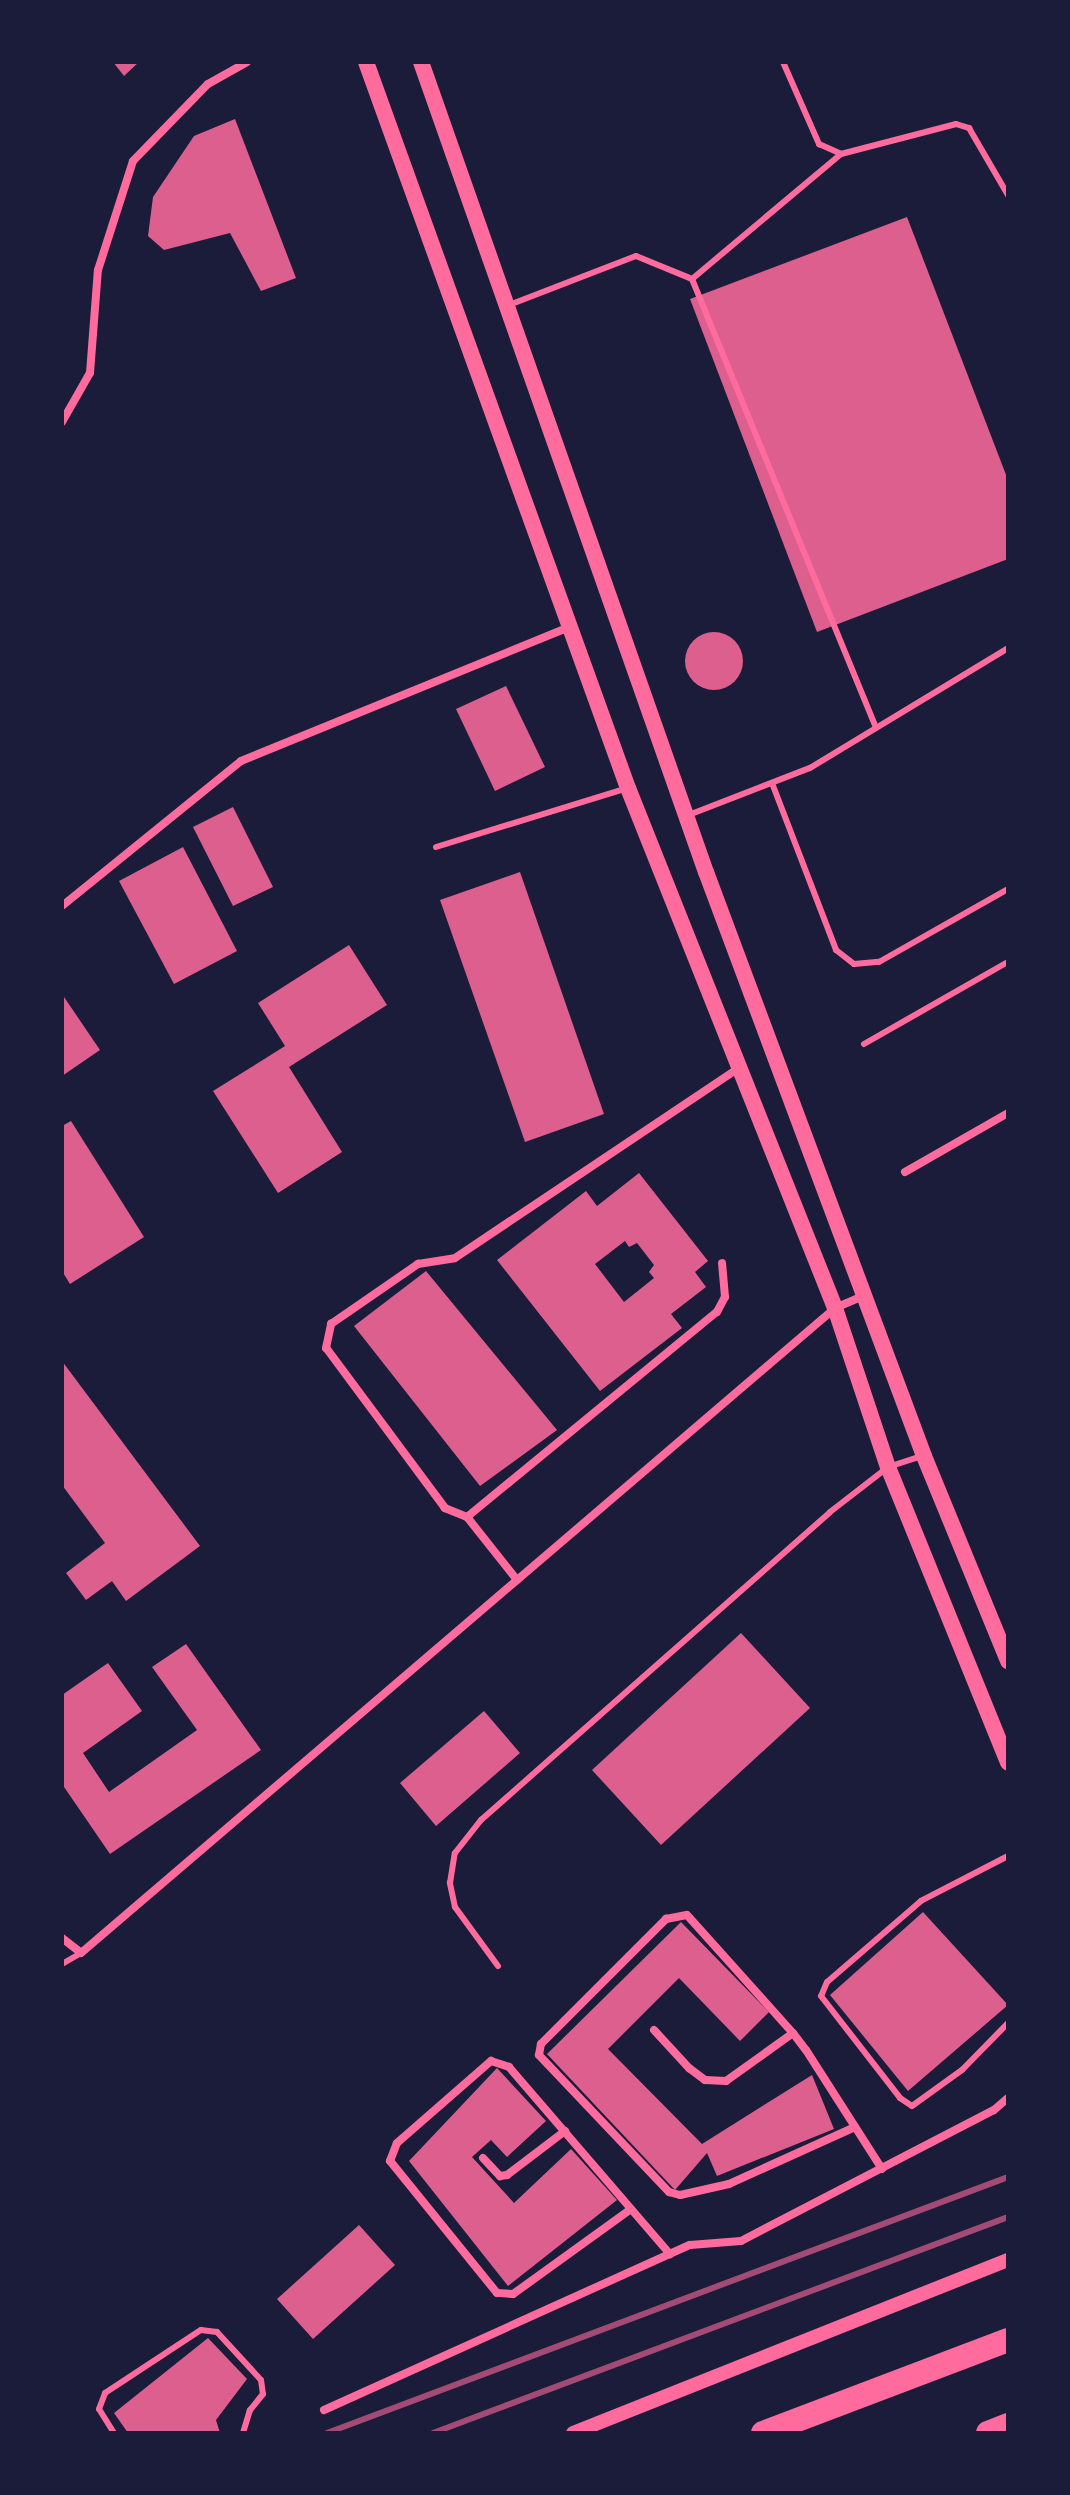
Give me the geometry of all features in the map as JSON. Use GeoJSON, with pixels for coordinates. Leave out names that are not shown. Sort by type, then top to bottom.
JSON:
{"type":"FeatureCollection","features":[{"type":"Feature","properties":{"kind":"highway"},"geometry":{"type":"LineString","coordinates":[[763,2433],[1008,2340]]}},
{"type":"Feature","properties":{"kind":"highway"},"geometry":{"type":"LineString","coordinates":[[988,2433],[1008,2425]]}},
{"type":"Feature","properties":{"kind":"main road"},"geometry":{"type":"LineString","coordinates":[[366,62],[628,788],[835,1308],[888,1467],[1008,1763]]}},
{"type":"Feature","properties":{"kind":"main road"},"geometry":{"type":"LineString","coordinates":[[421,62],[686,816],[863,1296],[1008,1661]]}},
{"type":"Feature","properties":{"kind":"street"},"geometry":{"type":"LineString","coordinates":[[62,422],[90,373],[98,270],[133,161],[208,84],[247,62]]}},
{"type":"Feature","properties":{"kind":"street"},"geometry":{"type":"LineString","coordinates":[[62,906],[241,761],[569,627]]}},
{"type":"Feature","properties":{"kind":"street"},"geometry":{"type":"LineString","coordinates":[[517,1580],[467,1517],[445,1508],[326,1348],[331,1324],[418,1264],[455,1258],[739,1068]]}},
{"type":"Feature","properties":{"kind":"street"},"geometry":{"type":"LineString","coordinates":[[905,1172],[1008,1113]]}},
{"type":"Feature","properties":{"kind":"street"},"geometry":{"type":"LineString","coordinates":[[467,1517],[717,1312],[725,1297],[722,1263]]}},
{"type":"Feature","properties":{"kind":"street"},"geometry":{"type":"LineString","coordinates":[[62,1938],[81,1953],[835,1308],[863,1296]]}},
{"type":"Feature","properties":{"kind":"street"},"geometry":{"type":"LineString","coordinates":[[855,2127],[729,2184],[669,2192],[539,2055],[541,2044],[666,1919],[687,1915],[793,2033],[855,2127],[882,2169]]}},
{"type":"Feature","properties":{"kind":"street"},"geometry":{"type":"LineString","coordinates":[[654,2030],[689,2068],[705,2080],[726,2081],[793,2033]]}},
{"type":"Feature","properties":{"kind":"street"},"geometry":{"type":"LineString","coordinates":[[631,2209],[513,2294],[497,2293],[390,2161],[397,2143],[491,2061],[509,2067],[670,2254]]}},
{"type":"Feature","properties":{"kind":"street"},"geometry":{"type":"LineString","coordinates":[[324,2410],[690,2245],[741,2241],[882,2169],[1008,2098]]}},
{"type":"Feature","properties":{"kind":"street"},"geometry":{"type":"LineString","coordinates":[[483,2158],[500,2176],[507,2175],[565,2131]]}},
{"type":"Feature","properties":{"kind":"street"},"geometry":{"type":"LineString","coordinates":[[573,2433],[1008,2260]]}},
{"type":"Feature","properties":{"kind":"lane"},"geometry":{"type":"LineString","coordinates":[[783,62],[819,144],[841,154]]}},
{"type":"Feature","properties":{"kind":"lane"},"geometry":{"type":"LineString","coordinates":[[692,279],[841,154],[956,124],[969,128],[1008,195]]}},
{"type":"Feature","properties":{"kind":"lane"},"geometry":{"type":"LineString","coordinates":[[507,306],[636,256],[692,279],[876,727]]}},
{"type":"Feature","properties":{"kind":"lane"},"geometry":{"type":"LineString","coordinates":[[686,816],[810,768],[1008,648]]}},
{"type":"Feature","properties":{"kind":"lane"},"geometry":{"type":"LineString","coordinates":[[772,783],[836,950],[854,964],[879,962],[1008,889]]}},
{"type":"Feature","properties":{"kind":"lane"},"geometry":{"type":"LineString","coordinates":[[436,847],[628,788]]}},
{"type":"Feature","properties":{"kind":"lane"},"geometry":{"type":"LineString","coordinates":[[864,1044],[1008,962]]}},
{"type":"Feature","properties":{"kind":"lane"},"geometry":{"type":"LineString","coordinates":[[498,1966],[455,1907],[450,1883],[455,1853],[481,1820],[888,1467],[924,1456]]}},
{"type":"Feature","properties":{"kind":"lane"},"geometry":{"type":"LineString","coordinates":[[1008,1856],[921,1901],[827,1982],[821,1996],[900,2098],[912,2106],[962,2070],[1008,2023]]}},
{"type":"Feature","properties":{"kind":"lane"},"geometry":{"type":"LineString","coordinates":[[62,1964],[81,1953]]}},
{"type":"Feature","properties":{"kind":"lane"},"geometry":{"type":"LineString","coordinates":[[114,2433],[99,2409],[105,2393],[201,2330],[217,2332],[261,2380],[263,2394],[250,2410],[243,2433]]}},
{"type":"Feature","properties":{"kind":"building"},"geometry":{"type":"Polygon","coordinates":[[[113,62],[139,62],[124,76],[113,62]]]}},
{"type":"Feature","properties":{"kind":"building"},"geometry":{"type":"Polygon","coordinates":[[[235,119],[296,278],[261,291],[230,233],[164,250],[148,236],[153,197],[194,136],[235,119]]]}},
{"type":"Feature","properties":{"kind":"building"},"geometry":{"type":"Polygon","coordinates":[[[907,217],[1008,480],[1008,559],[817,632],[690,299],[907,217]]]}},
{"type":"Feature","properties":{"kind":"building"},"geometry":{"type":"Polygon","coordinates":[[[714,632],[735,640],[743,661],[735,682],[714,690],[693,682],[685,661],[693,640],[714,632]]]}},
{"type":"Feature","properties":{"kind":"building"},"geometry":{"type":"Polygon","coordinates":[[[506,686],[545,767],[495,791],[456,709],[506,686]]]}},
{"type":"Feature","properties":{"kind":"building"},"geometry":{"type":"Polygon","coordinates":[[[233,807],[273,887],[233,906],[193,827],[233,807]]]}},
{"type":"Feature","properties":{"kind":"building"},"geometry":{"type":"Polygon","coordinates":[[[183,847],[237,951],[174,984],[119,881],[183,847]]]}},
{"type":"Feature","properties":{"kind":"building"},"geometry":{"type":"Polygon","coordinates":[[[520,872],[604,1114],[525,1142],[440,900],[520,872]]]}},
{"type":"Feature","properties":{"kind":"building"},"geometry":{"type":"Polygon","coordinates":[[[349,945],[387,1005],[289,1067],[342,1152],[278,1193],[213,1091],[285,1046],[258,1003],[349,945]]]}},
{"type":"Feature","properties":{"kind":"building"},"geometry":{"type":"Polygon","coordinates":[[[62,994],[100,1050],[62,1076],[62,994]]]}},
{"type":"Feature","properties":{"kind":"building"},"geometry":{"type":"Polygon","coordinates":[[[71,1121],[144,1237],[70,1284],[62,1271],[62,1126],[71,1121]]]}},
{"type":"Feature","properties":{"kind":"building"},"geometry":{"type":"Polygon","coordinates":[[[639,1173],[708,1261],[695,1272],[706,1287],[671,1314],[682,1328],[600,1391],[497,1260],[586,1191],[597,1206],[639,1173]],[[625,1241],[595,1264],[624,1302],[654,1278],[649,1272],[654,1265],[637,1243],[629,1247],[625,1241]]]}},
{"type":"Feature","properties":{"kind":"building"},"geometry":{"type":"Polygon","coordinates":[[[426,1271],[557,1430],[480,1486],[354,1326],[426,1271]]]}},
{"type":"Feature","properties":{"kind":"building"},"geometry":{"type":"Polygon","coordinates":[[[62,1361],[200,1546],[126,1601],[112,1581],[86,1600],[66,1573],[105,1543],[62,1485],[62,1361]]]}},
{"type":"Feature","properties":{"kind":"building"},"geometry":{"type":"Polygon","coordinates":[[[741,1633],[810,1708],[661,1845],[592,1770],[741,1633]]]}},
{"type":"Feature","properties":{"kind":"building"},"geometry":{"type":"Polygon","coordinates":[[[186,1644],[261,1750],[110,1854],[62,1784],[62,1695],[108,1663],[142,1711],[83,1753],[109,1792],[197,1730],[152,1667],[186,1644]]]}},
{"type":"Feature","properties":{"kind":"building"},"geometry":{"type":"Polygon","coordinates":[[[484,1711],[520,1753],[436,1826],[400,1783],[484,1711]]]}},
{"type":"Feature","properties":{"kind":"building"},"geometry":{"type":"Polygon","coordinates":[[[923,1912],[1008,2005],[908,2091],[830,1995],[923,1912]]]}},
{"type":"Feature","properties":{"kind":"building"},"geometry":{"type":"Polygon","coordinates":[[[681,1922],[769,2012],[740,2041],[679,1978],[608,2049],[702,2144],[812,2075],[834,2129],[717,2176],[707,2153],[675,2190],[547,2054],[681,1922]]]}},
{"type":"Feature","properties":{"kind":"building"},"geometry":{"type":"Polygon","coordinates":[[[497,2068],[546,2121],[507,2157],[491,2140],[472,2157],[514,2203],[571,2149],[617,2200],[508,2286],[409,2161],[497,2068]]]}},
{"type":"Feature","properties":{"kind":"building"},"geometry":{"type":"Polygon","coordinates":[[[359,2225],[395,2265],[313,2339],[277,2299],[359,2225]]]}},
{"type":"Feature","properties":{"kind":"building"},"geometry":{"type":"Polygon","coordinates":[[[208,2338],[247,2379],[216,2420],[220,2433],[128,2433],[114,2413],[208,2338]]]}},
{"type":"Feature","properties":{"kind":"railway"},"geometry":{"type":"LineString","coordinates":[[327,2433],[1008,2177]]}},
{"type":"Feature","properties":{"kind":"railway"},"geometry":{"type":"LineString","coordinates":[[433,2433],[1008,2217]]}}]}
